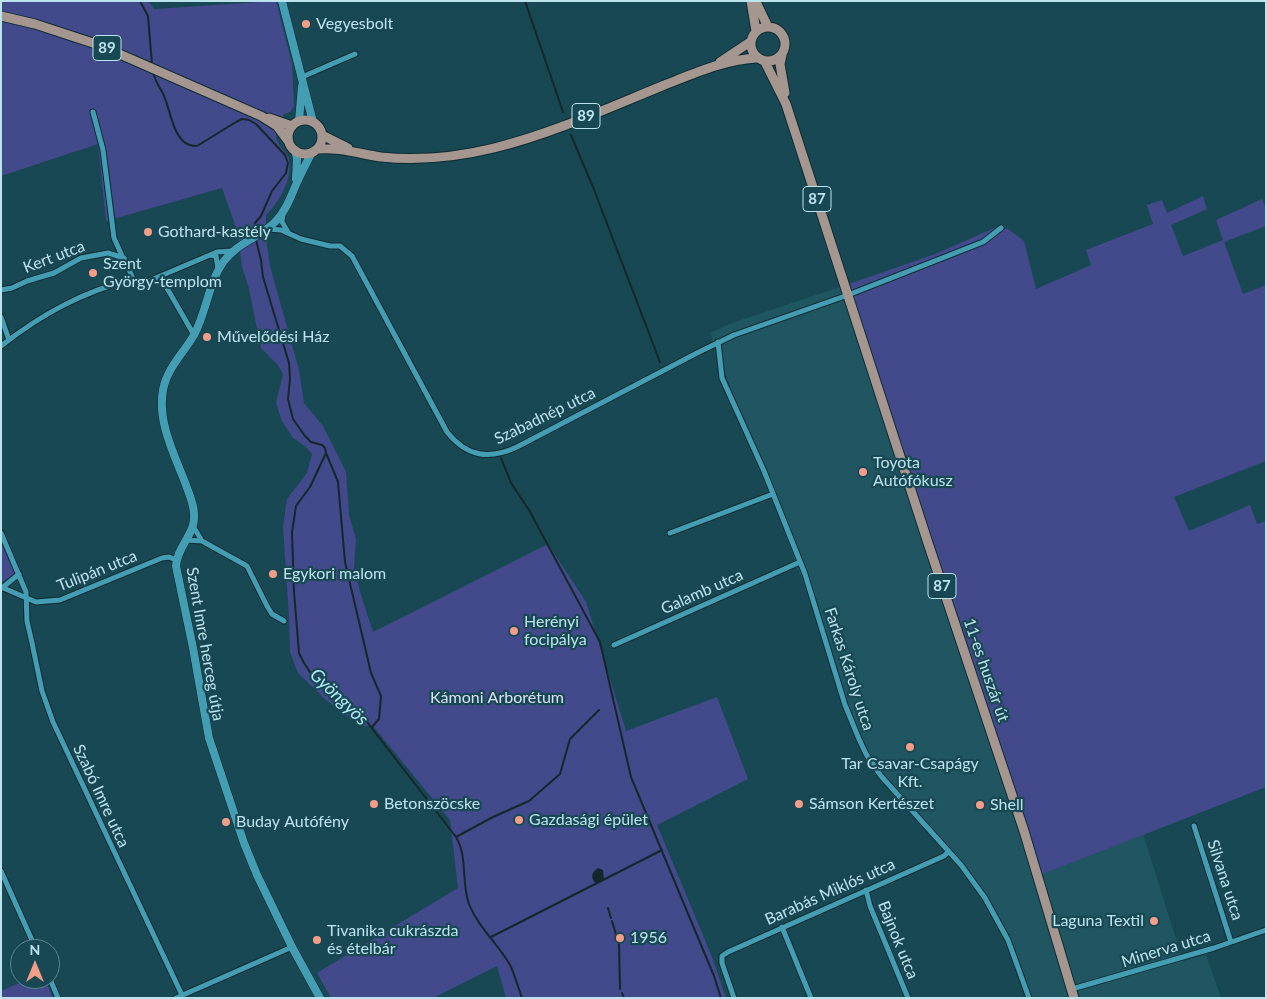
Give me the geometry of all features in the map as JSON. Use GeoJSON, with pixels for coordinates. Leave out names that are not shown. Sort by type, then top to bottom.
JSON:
{"type":"FeatureCollection","features":[{"type":"Feature","properties":{"kind":"main road"},"geometry":{"type":"LineString","coordinates":[[282,1],[313,122]]}},
{"type":"Feature","properties":{"kind":"main road"},"geometry":{"type":"LineString","coordinates":[[750,42],[756,31],[751,1]]}},
{"type":"Feature","properties":{"kind":"main road","name":"87"},"geometry":{"type":"LineString","coordinates":[[756,1],[768,27],[779,31],[784,38],[785,47],[780,64],[786,104],[848,295]]}},
{"type":"Feature","properties":{"kind":"main road","name":"89"},"geometry":{"type":"LineString","coordinates":[[1,16],[35,24],[99,45],[261,116],[277,126],[295,150],[304,154],[327,148],[406,158],[438,158],[497,148],[544,132],[709,68],[742,59],[761,60]]}},
{"type":"Feature","properties":{"kind":"main road"},"geometry":{"type":"LineString","coordinates":[[756,31],[768,27]]}},
{"type":"Feature","properties":{"kind":"main road","name":"87"},"geometry":{"type":"LineString","coordinates":[[750,42],[750,48],[761,60],[786,104]]}},
{"type":"Feature","properties":{"kind":"main road","name":"89"},"geometry":{"type":"LineString","coordinates":[[709,68],[750,42]]}},
{"type":"Feature","properties":{"kind":"main road"},"geometry":{"type":"LineString","coordinates":[[761,60],[777,59],[782,55]]}},
{"type":"Feature","properties":{"kind":"main road"},"geometry":{"type":"LineString","coordinates":[[289,142],[289,134],[296,124],[302,76]]}},
{"type":"Feature","properties":{"kind":"main road","name":"89"},"geometry":{"type":"LineString","coordinates":[[261,116],[296,124],[306,120],[313,122],[318,126],[322,135],[360,153]]}},
{"type":"Feature","properties":{"kind":"main road"},"geometry":{"type":"LineString","coordinates":[[314,151],[321,143],[322,135]]}},
{"type":"Feature","properties":{"kind":"main road"},"geometry":{"type":"LineString","coordinates":[[295,150],[298,170],[295,186]]}},
{"type":"Feature","properties":{"kind":"main road","name":"Szent Imre herceg útja"},"geometry":{"type":"LineString","coordinates":[[314,151],[283,213],[267,229],[232,251],[218,269],[194,335],[169,370],[162,391],[161,405],[165,427],[194,511],[193,526],[176,560],[177,575],[193,648],[209,738],[250,860],[292,947],[320,998]]}},
{"type":"Feature","properties":{"kind":"main road","name":"11-es huszár út"},"geometry":{"type":"LineString","coordinates":[[848,295],[1024,831],[1073,994]]}},
{"type":"Feature","properties":{"kind":"street"},"geometry":{"type":"LineString","coordinates":[[302,76],[355,54]]}},
{"type":"Feature","properties":{"kind":"street"},"geometry":{"type":"LineString","coordinates":[[94,112],[104,150],[114,238],[133,279],[138,283],[144,284],[207,255],[216,252],[232,251]]}},
{"type":"Feature","properties":{"kind":"street"},"geometry":{"type":"LineString","coordinates":[[283,213],[282,222],[290,234]]}},
{"type":"Feature","properties":{"kind":"street","name":"Szabadnép utca"},"geometry":{"type":"LineString","coordinates":[[267,229],[280,230],[330,246],[340,246],[352,256],[447,432],[458,444],[472,453],[492,455],[510,450],[718,342],[750,328],[848,295],[983,242],[1001,228]]}},
{"type":"Feature","properties":{"kind":"street","name":"Kert utca"},"geometry":{"type":"LineString","coordinates":[[1,290],[54,273],[81,258],[108,253],[124,258]]}},
{"type":"Feature","properties":{"kind":"street"},"geometry":{"type":"LineString","coordinates":[[207,255],[216,256],[218,269]]}},
{"type":"Feature","properties":{"kind":"street"},"geometry":{"type":"LineString","coordinates":[[160,276],[194,335]]}},
{"type":"Feature","properties":{"kind":"street"},"geometry":{"type":"LineString","coordinates":[[1,346],[34,321],[70,301],[133,279]]}},
{"type":"Feature","properties":{"kind":"street"},"geometry":{"type":"LineString","coordinates":[[1,317],[9,340]]}},
{"type":"Feature","properties":{"kind":"street","name":"Farkas Károly utca"},"geometry":{"type":"LineString","coordinates":[[718,342],[722,378],[773,494],[800,562],[845,705],[866,754],[881,776],[967,873],[994,911],[1008,940],[1029,998]]}},
{"type":"Feature","properties":{"kind":"street"},"geometry":{"type":"LineString","coordinates":[[670,533],[773,494]]}},
{"type":"Feature","properties":{"kind":"street"},"geometry":{"type":"LineString","coordinates":[[193,526],[202,541]]}},
{"type":"Feature","properties":{"kind":"street"},"geometry":{"type":"LineString","coordinates":[[1,533],[19,574],[26,598]]}},
{"type":"Feature","properties":{"kind":"street"},"geometry":{"type":"LineString","coordinates":[[186,540],[202,541],[247,566],[272,614],[284,620]]}},
{"type":"Feature","properties":{"kind":"street","name":"Tulipán utca"},"geometry":{"type":"LineString","coordinates":[[2,588],[36,602],[60,600],[162,558],[169,557],[176,560]]}},
{"type":"Feature","properties":{"kind":"street","name":"Galamb utca"},"geometry":{"type":"LineString","coordinates":[[614,645],[800,562]]}},
{"type":"Feature","properties":{"kind":"street"},"geometry":{"type":"LineString","coordinates":[[2,588],[19,574]]}},
{"type":"Feature","properties":{"kind":"street","name":"Szabó Imre utca"},"geometry":{"type":"LineString","coordinates":[[26,598],[27,621],[42,690],[53,722],[179,997]]}},
{"type":"Feature","properties":{"kind":"street","name":"Silvana utca"},"geometry":{"type":"LineString","coordinates":[[1194,826],[1231,942]]}},
{"type":"Feature","properties":{"kind":"street","name":"Barabás Miklós utca"},"geometry":{"type":"LineString","coordinates":[[734,998],[722,963],[722,956],[944,856],[948,852]]}},
{"type":"Feature","properties":{"kind":"street"},"geometry":{"type":"LineString","coordinates":[[1,871],[32,939]]}},
{"type":"Feature","properties":{"kind":"street","name":"Bajnok utca"},"geometry":{"type":"LineString","coordinates":[[866,890],[870,906],[908,998]]}},
{"type":"Feature","properties":{"kind":"street"},"geometry":{"type":"LineString","coordinates":[[782,928],[811,998]]}},
{"type":"Feature","properties":{"kind":"street","name":"Minerva utca"},"geometry":{"type":"LineString","coordinates":[[1073,994],[1266,930]]}},
{"type":"Feature","properties":{"kind":"street"},"geometry":{"type":"LineString","coordinates":[[179,997],[292,947]]}},
{"type":"Feature","properties":{"kind":"shaded area"},"geometry":{"type":"Polygon","coordinates":[[[849,284],[1021,808],[1040,875],[1143,834],[1183,961],[1206,955],[1221,998],[1032,998],[1011,939],[987,897],[963,863],[883,775],[870,756],[856,724],[710,333],[732,323],[849,284]]]}},
{"type":"Feature","properties":{"kind":"shaded area"},"geometry":{"type":"Polygon","coordinates":[[[598,868],[603,870],[604,880],[596,884],[592,876],[598,868]]]}},
{"type":"Feature","properties":{"kind":"green space","name":"Kámoni Arborétum"},"geometry":{"type":"Polygon","coordinates":[[[1,1],[148,1],[154,9],[276,1],[292,64],[294,106],[290,112],[284,114],[276,133],[278,143],[286,153],[290,166],[284,190],[276,204],[266,215],[266,239],[270,266],[299,370],[304,403],[323,426],[346,472],[349,515],[356,539],[354,568],[373,632],[548,544],[586,602],[626,731],[717,697],[748,779],[657,825],[712,957],[726,998],[506,998],[497,966],[433,998],[331,998],[317,973],[458,888],[450,820],[373,726],[361,726],[326,700],[298,673],[290,652],[283,526],[287,499],[307,473],[312,454],[293,438],[282,421],[276,403],[283,374],[277,364],[261,348],[249,289],[242,267],[238,233],[222,188],[106,221],[98,144],[1,176],[1,1]]]}},
{"type":"Feature","properties":{"kind":"green space"},"geometry":{"type":"Polygon","coordinates":[[[1203,196],[1207,209],[1171,225],[1183,256],[1223,240],[1216,220],[1262,199],[1266,209],[1266,226],[1224,242],[1243,294],[1266,285],[1266,461],[1174,497],[1189,531],[1250,505],[1257,524],[1266,521],[1266,787],[1040,875],[1021,808],[953,613],[849,284],[935,254],[997,227],[1008,229],[1024,241],[1036,289],[1091,265],[1086,250],[1153,224],[1147,205],[1162,200],[1167,213],[1203,196]]]}},
{"type":"Feature","properties":{"kind":"green space"},"geometry":{"type":"Polygon","coordinates":[[[1,543],[15,573],[1,583],[1,543]]]}},
{"type":"Feature","properties":{"kind":"green space"},"geometry":{"type":"Polygon","coordinates":[[[10,987],[10,989],[49,989],[53,998],[1,998],[1,991],[10,987]]]}},
{"type":"Feature","properties":{"kind":"waterway","name":"Gyöngyös"},"geometry":{"type":"LineString","coordinates":[[140,1],[148,16],[152,64]]}},
{"type":"Feature","properties":{"kind":"waterway"},"geometry":{"type":"LineString","coordinates":[[525,1],[563,112]]}},
{"type":"Feature","properties":{"kind":"waterway","name":"Gyöngyös"},"geometry":{"type":"LineString","coordinates":[[153,71],[176,131],[186,143],[197,146],[242,119],[256,124],[285,155],[288,163],[286,173],[272,191],[261,216],[255,223],[255,233]]}},
{"type":"Feature","properties":{"kind":"waterway"},"geometry":{"type":"LineString","coordinates":[[571,135],[593,187],[660,362]]}},
{"type":"Feature","properties":{"kind":"waterway","name":"Gyöngyös"},"geometry":{"type":"LineString","coordinates":[[256,240],[263,277],[289,363],[288,399],[293,419],[305,436],[311,442],[322,445],[326,453],[310,487],[296,506],[292,532],[299,653],[312,675],[364,718],[456,837],[462,853],[465,887],[469,904],[483,928],[510,965],[522,998]]}},
{"type":"Feature","properties":{"kind":"waterway"},"geometry":{"type":"LineString","coordinates":[[326,453],[338,482],[345,562],[371,673],[381,696],[379,719],[372,727]]}},
{"type":"Feature","properties":{"kind":"waterway"},"geometry":{"type":"LineString","coordinates":[[501,458],[511,483],[529,510],[600,642],[631,777],[714,976],[721,998]]}},
{"type":"Feature","properties":{"kind":"waterway"},"geometry":{"type":"LineString","coordinates":[[456,837],[493,817],[529,801],[560,774],[570,739],[599,710]]}},
{"type":"Feature","properties":{"kind":"waterway"},"geometry":{"type":"LineString","coordinates":[[491,937],[662,850]]}},
{"type":"Feature","properties":{"kind":"waterway"},"geometry":{"type":"LineString","coordinates":[[608,908],[611,918]]}},
{"type":"Feature","properties":{"kind":"waterway"},"geometry":{"type":"LineString","coordinates":[[612,921],[618,941]]}},
{"type":"Feature","properties":{"kind":"waterway"},"geometry":{"type":"LineString","coordinates":[[619,944],[620,989]]}},
{"type":"Feature","properties":{"kind":"waterway"},"geometry":{"type":"LineString","coordinates":[[622,993],[624,998]]}},
{"type":"Feature","properties":{"kind":"place","name":"Vegyesbolt"},"geometry":{"type":"Point","coordinates":[306,24]}},
{"type":"Feature","properties":{"kind":"place","name":"Gothard-kastély"},"geometry":{"type":"Point","coordinates":[148,232]}},
{"type":"Feature","properties":{"kind":"place","name":"Szent György-templom"},"geometry":{"type":"Point","coordinates":[93,273]}},
{"type":"Feature","properties":{"kind":"place","name":"Művelődési Ház"},"geometry":{"type":"Point","coordinates":[207,337]}},
{"type":"Feature","properties":{"kind":"place","name":"Toyota Autófókusz"},"geometry":{"type":"Point","coordinates":[863,472]}},
{"type":"Feature","properties":{"kind":"place","name":"Egykori malom"},"geometry":{"type":"Point","coordinates":[273,574]}},
{"type":"Feature","properties":{"kind":"place","name":"Herényi focipálya"},"geometry":{"type":"Point","coordinates":[514,631]}},
{"type":"Feature","properties":{"kind":"place","name":"Tar Csavar-Csapágy Kft."},"geometry":{"type":"Point","coordinates":[910,747]}},
{"type":"Feature","properties":{"kind":"place","name":"Betonszöcske"},"geometry":{"type":"Point","coordinates":[374,804]}},
{"type":"Feature","properties":{"kind":"place","name":"Sámson Kertészet"},"geometry":{"type":"Point","coordinates":[799,804]}},
{"type":"Feature","properties":{"kind":"place","name":"Shell"},"geometry":{"type":"Point","coordinates":[980,805]}},
{"type":"Feature","properties":{"kind":"place","name":"Gazdasági épület"},"geometry":{"type":"Point","coordinates":[519,820]}},
{"type":"Feature","properties":{"kind":"place","name":"Buday Autófény"},"geometry":{"type":"Point","coordinates":[226,822]}},
{"type":"Feature","properties":{"kind":"place","name":"Laguna Textil"},"geometry":{"type":"Point","coordinates":[1154,921]}},
{"type":"Feature","properties":{"kind":"place","name":"1956"},"geometry":{"type":"Point","coordinates":[620,938]}},
{"type":"Feature","properties":{"kind":"place","name":"Tivanika cukrászda és ételbár"},"geometry":{"type":"Point","coordinates":[317,940]}}]}
